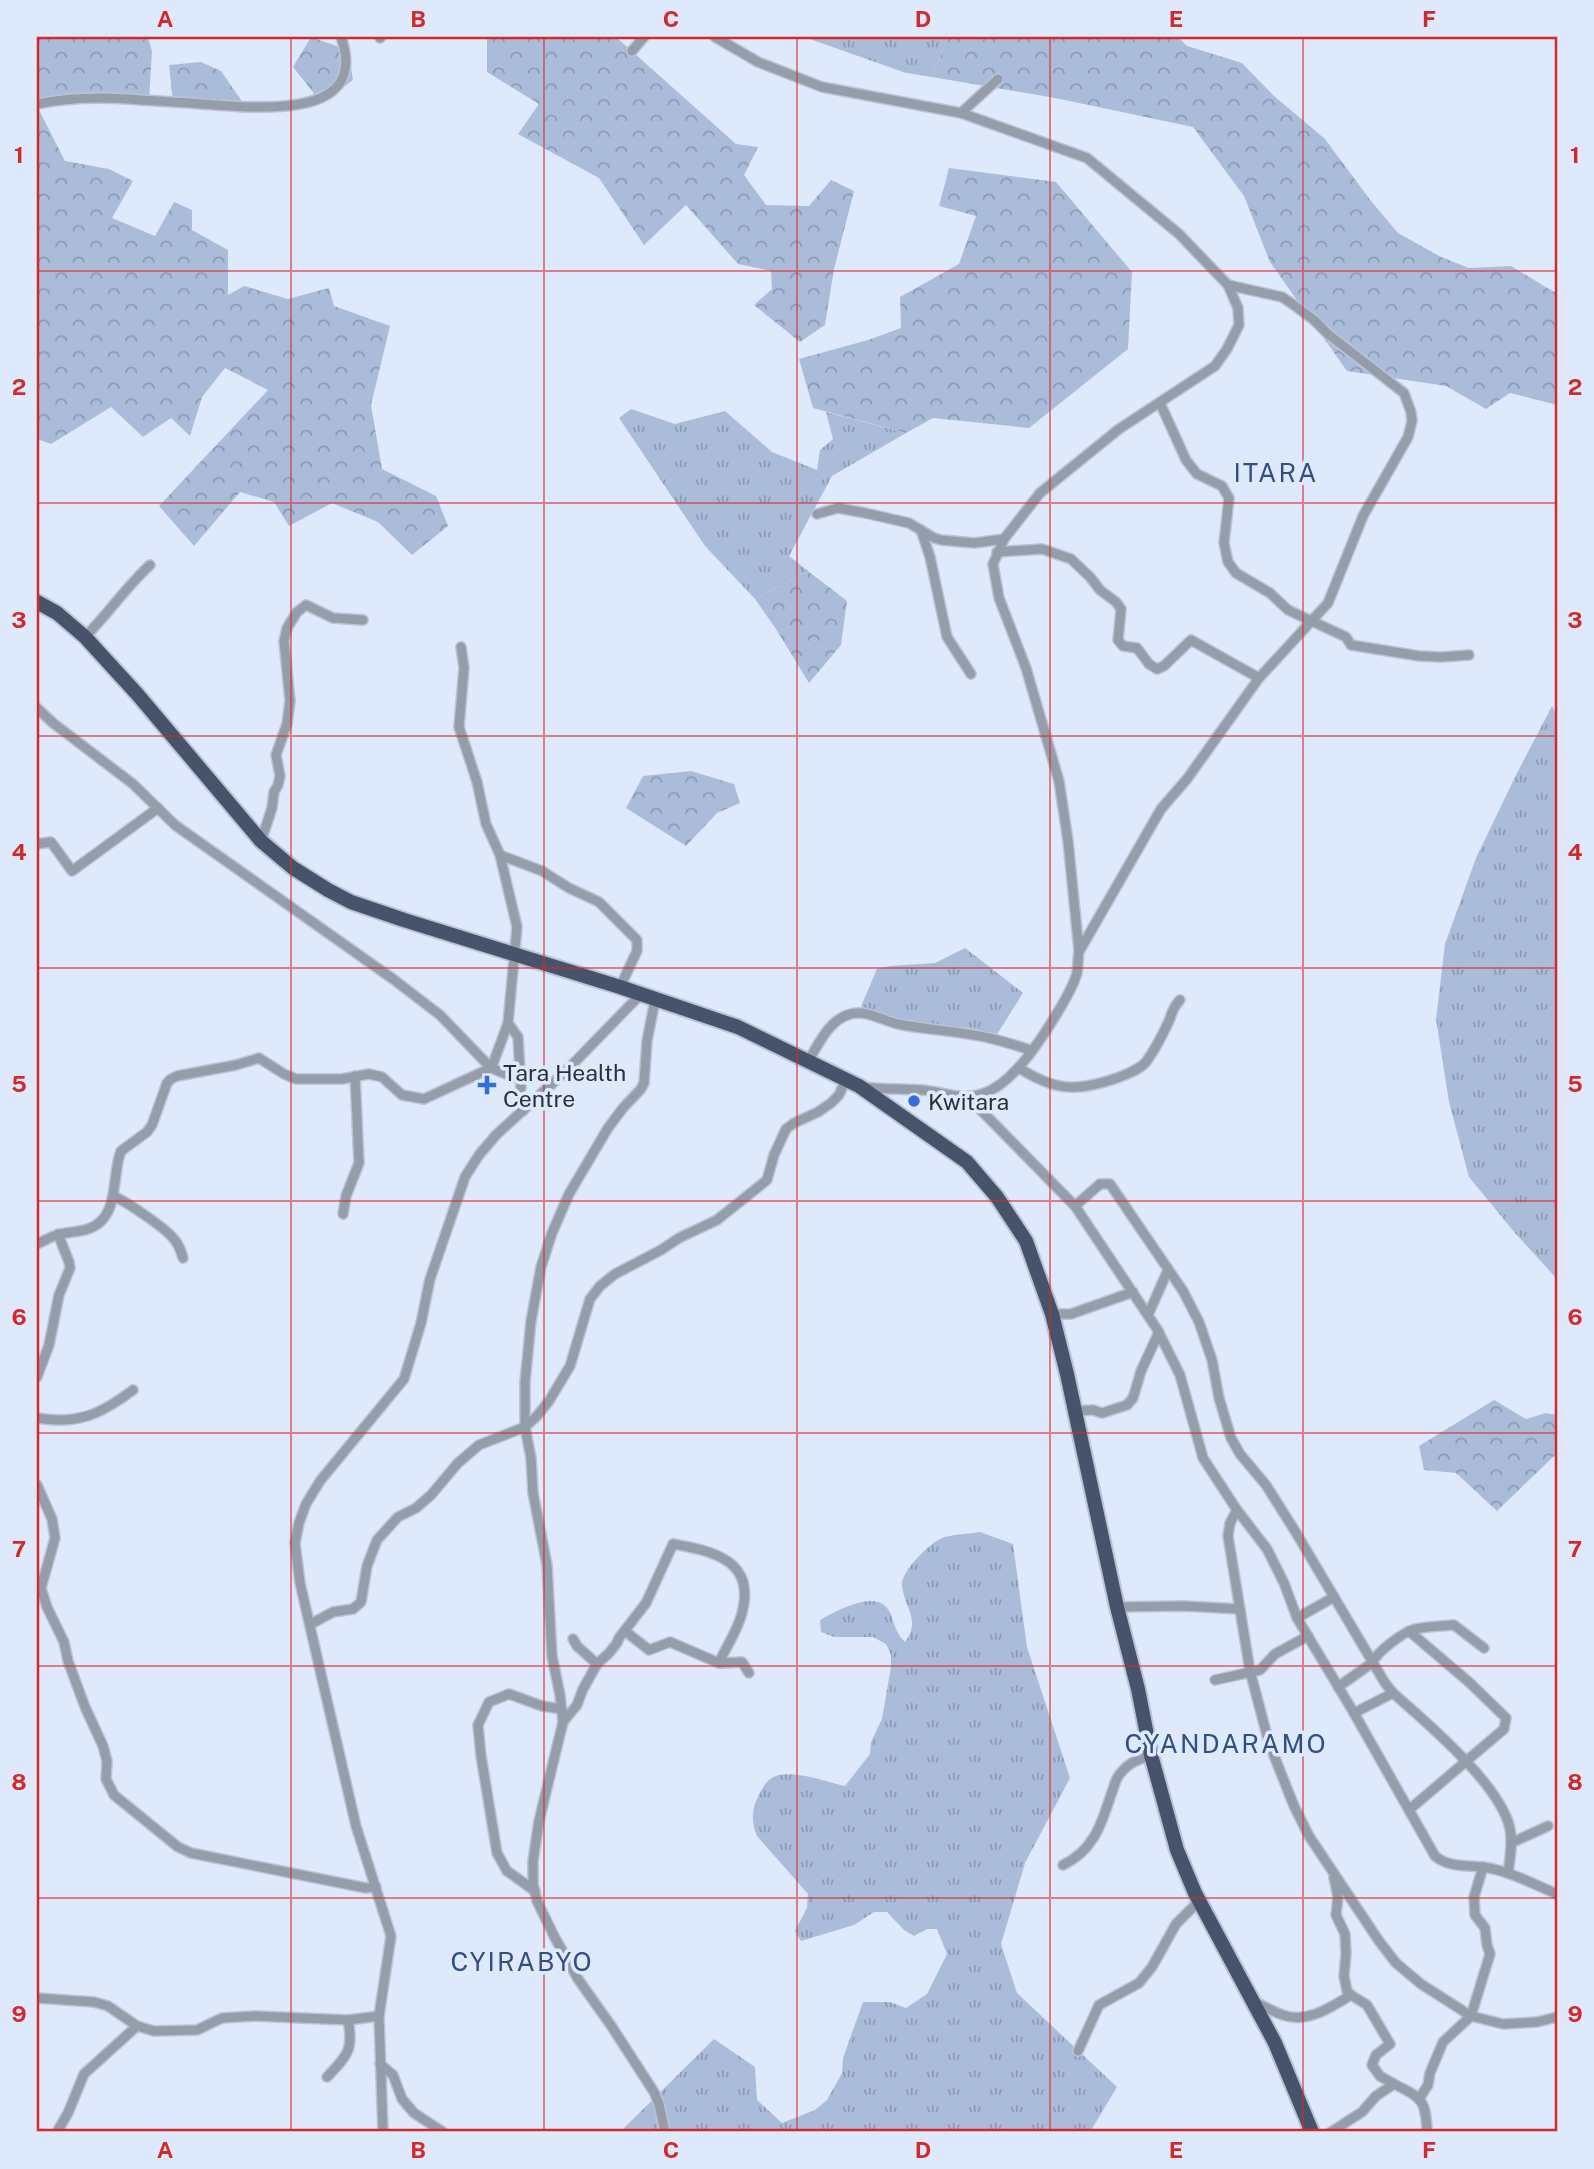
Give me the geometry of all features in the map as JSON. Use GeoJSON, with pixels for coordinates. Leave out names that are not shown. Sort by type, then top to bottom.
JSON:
{"type":"FeatureCollection","features":[{"type":"Feature","properties":{"kind":"highway"},"geometry":{"type":"LineString","coordinates":[[37,602],[57,613],[85,637],[146,704],[261,841],[293,868],[328,890],[351,902],[738,1027],[853,1083],[967,1162],[998,1197],[1026,1241],[1052,1314],[1151,1755],[1177,1850],[1199,1901],[1275,2043],[1312,2132]]}},
{"type":"Feature","properties":{"kind":"street"},"geometry":{"type":"LineString","coordinates":[[37,104],[100,98],[259,108],[296,105],[320,98],[334,90],[343,80],[346,56],[341,37]]}},
{"type":"Feature","properties":{"kind":"street"},"geometry":{"type":"LineString","coordinates":[[632,51],[644,37]]}},
{"type":"Feature","properties":{"kind":"street"},"geometry":{"type":"LineString","coordinates":[[310,1624],[333,1612],[353,1609],[360,1602],[367,1566],[377,1540],[398,1517],[416,1508],[431,1495],[457,1463],[479,1445],[525,1427],[549,1401],[570,1366],[590,1299],[600,1286],[615,1274],[717,1220],[767,1180],[774,1155],[786,1129],[831,1103],[853,1083],[883,1090],[925,1090],[968,1097],[990,1090],[1019,1068],[1047,1029],[1077,973],[1079,951],[1059,781],[1026,668],[999,598],[993,564],[1004,539],[1040,493],[1119,429],[1215,366],[1239,325],[1238,308],[1228,285],[1179,234],[1087,158],[961,113],[822,87],[758,62],[715,37]]}},
{"type":"Feature","properties":{"kind":"street"},"geometry":{"type":"LineString","coordinates":[[961,113],[998,79]]}},
{"type":"Feature","properties":{"kind":"street"},"geometry":{"type":"LineString","coordinates":[[1079,951],[1161,809],[1187,779],[1259,678],[1328,603],[1363,516],[1408,437],[1412,421],[1412,412],[1404,393],[1292,303],[1282,297],[1228,285]]}},
{"type":"Feature","properties":{"kind":"street"},"geometry":{"type":"LineString","coordinates":[[1160,403],[1186,460],[1197,474],[1222,486],[1229,498],[1224,543],[1228,562],[1236,573],[1270,593],[1288,610],[1346,637],[1351,645],[1419,656],[1469,655]]}},
{"type":"Feature","properties":{"kind":"street"},"geometry":{"type":"LineString","coordinates":[[817,513],[838,508],[851,510],[909,523],[941,540],[974,543],[1004,539]]}},
{"type":"Feature","properties":{"kind":"street"},"geometry":{"type":"LineString","coordinates":[[921,530],[930,557],[947,637],[971,674]]}},
{"type":"Feature","properties":{"kind":"street"},"geometry":{"type":"LineString","coordinates":[[997,552],[1042,549],[1071,559],[1121,610],[1118,640],[1123,646],[1136,648],[1149,664],[1157,669],[1164,666],[1191,640],[1259,678]]}},
{"type":"Feature","properties":{"kind":"street"},"geometry":{"type":"LineString","coordinates":[[85,637],[102,620],[128,585],[150,565]]}},
{"type":"Feature","properties":{"kind":"street"},"geometry":{"type":"LineString","coordinates":[[261,841],[280,776],[276,755],[290,701],[284,641],[287,628],[297,612],[306,605],[333,618],[363,620]]}},
{"type":"Feature","properties":{"kind":"street"},"geometry":{"type":"LineString","coordinates":[[37,1242],[98,1224],[109,1210],[121,1150],[147,1132],[152,1125],[167,1083],[171,1079],[259,1058],[296,1079],[342,1079],[369,1074],[382,1077],[402,1095],[424,1098],[491,1068],[508,1023],[517,927],[500,855],[486,824],[477,782],[460,727],[464,668],[461,647]]}},
{"type":"Feature","properties":{"kind":"street"},"geometry":{"type":"LineString","coordinates":[[37,708],[134,784],[175,825],[324,929],[440,1015],[491,1068],[520,1080]]}},
{"type":"Feature","properties":{"kind":"street"},"geometry":{"type":"LineString","coordinates":[[37,844],[51,842],[72,871],[159,808]]}},
{"type":"Feature","properties":{"kind":"street"},"geometry":{"type":"LineString","coordinates":[[500,855],[542,871],[599,902],[637,940],[637,951],[620,987]]}},
{"type":"Feature","properties":{"kind":"street"},"geometry":{"type":"LineString","coordinates":[[383,2132],[379,2016],[391,1937],[356,1826],[300,1583],[295,1555],[299,1523],[306,1504],[320,1481],[404,1379],[421,1323],[430,1279],[465,1177],[478,1155],[577,1059],[648,998]]}},
{"type":"Feature","properties":{"kind":"street"},"geometry":{"type":"LineString","coordinates":[[648,998],[644,1083],[608,1128],[569,1194],[552,1233],[541,1267],[529,1333],[524,1382],[525,1427],[531,1458],[533,1493],[547,1565],[552,1656],[563,1722],[539,1821],[533,1861],[535,1891],[554,1936],[578,1979],[654,2092],[665,2132]]}},
{"type":"Feature","properties":{"kind":"street"},"geometry":{"type":"LineString","coordinates":[[1019,1068],[1058,1087],[1075,1088],[1093,1086],[1127,1074],[1144,1065],[1168,1023],[1172,1008],[1180,1000]]}},
{"type":"Feature","properties":{"kind":"street"},"geometry":{"type":"LineString","coordinates":[[808,1061],[833,1024],[850,1014],[862,1013],[894,1023],[990,1038],[1031,1051]]}},
{"type":"Feature","properties":{"kind":"street"},"geometry":{"type":"LineString","coordinates":[[508,1023],[518,1037],[519,1100],[523,1111]]}},
{"type":"Feature","properties":{"kind":"street"},"geometry":{"type":"LineString","coordinates":[[343,1214],[346,1196],[359,1163],[355,1076]]}},
{"type":"Feature","properties":{"kind":"street"},"geometry":{"type":"LineString","coordinates":[[968,1097],[1075,1206],[1159,1332],[1180,1375],[1203,1458],[1237,1510],[1267,1549],[1297,1618],[1410,1809],[1432,1852],[1438,1859],[1452,1865],[1508,1872],[1557,1894]]}},
{"type":"Feature","properties":{"kind":"street"},"geometry":{"type":"LineString","coordinates":[[1075,1206],[1100,1184],[1110,1184],[1183,1291],[1199,1322],[1212,1360],[1219,1398],[1231,1438],[1240,1454],[1266,1485],[1354,1628],[1372,1663],[1393,1693],[1465,1760],[1498,1802],[1507,1819],[1511,1843],[1508,1872]]}},
{"type":"Feature","properties":{"kind":"street"},"geometry":{"type":"LineString","coordinates":[[113,1196],[124,1200],[172,1237],[183,1258]]}},
{"type":"Feature","properties":{"kind":"street"},"geometry":{"type":"LineString","coordinates":[[37,1377],[49,1345],[59,1295],[70,1268],[58,1234]]}},
{"type":"Feature","properties":{"kind":"street"},"geometry":{"type":"LineString","coordinates":[[1148,1315],[1168,1270]]}},
{"type":"Feature","properties":{"kind":"street"},"geometry":{"type":"LineString","coordinates":[[1052,1314],[1071,1314],[1133,1292]]}},
{"type":"Feature","properties":{"kind":"street"},"geometry":{"type":"LineString","coordinates":[[1075,1410],[1102,1413],[1127,1405],[1133,1398],[1141,1371],[1159,1332]]}},
{"type":"Feature","properties":{"kind":"street"},"geometry":{"type":"LineString","coordinates":[[37,1418],[56,1420],[88,1417],[133,1390]]}},
{"type":"Feature","properties":{"kind":"street"},"geometry":{"type":"LineString","coordinates":[[37,1485],[52,1519],[55,1538],[41,1588],[64,1642],[85,1707],[103,1746],[107,1761],[106,1779],[114,1795],[178,1847],[191,1853],[366,1888],[376,1887]]}},
{"type":"Feature","properties":{"kind":"street"},"geometry":{"type":"LineString","coordinates":[[1237,1510],[1230,1523],[1228,1536],[1250,1671],[1269,1743],[1309,1836],[1396,1963],[1439,1997],[1471,2016],[1503,2024],[1538,2022],[1557,2017]]}},
{"type":"Feature","properties":{"kind":"street"},"geometry":{"type":"LineString","coordinates":[[563,1722],[578,1705],[583,1689],[597,1664],[610,1653],[646,1603],[673,1544],[715,1554],[734,1565],[742,1575],[745,1595],[742,1614],[719,1663]]}},
{"type":"Feature","properties":{"kind":"street"},"geometry":{"type":"LineString","coordinates":[[1297,1618],[1334,1597]]}},
{"type":"Feature","properties":{"kind":"street"},"geometry":{"type":"LineString","coordinates":[[1117,1607],[1240,1609]]}},
{"type":"Feature","properties":{"kind":"street"},"geometry":{"type":"LineString","coordinates":[[1338,1687],[1372,1663],[1382,1650],[1409,1631],[1454,1625],[1484,1648]]}},
{"type":"Feature","properties":{"kind":"street"},"geometry":{"type":"LineString","coordinates":[[625,1631],[649,1650],[670,1642],[719,1663],[742,1662],[749,1673]]}},
{"type":"Feature","properties":{"kind":"street"},"geometry":{"type":"LineString","coordinates":[[1409,1631],[1506,1718],[1504,1729],[1410,1809]]}},
{"type":"Feature","properties":{"kind":"street"},"geometry":{"type":"LineString","coordinates":[[1215,1680],[1260,1670],[1275,1654],[1308,1636]]}},
{"type":"Feature","properties":{"kind":"street"},"geometry":{"type":"LineString","coordinates":[[573,1639],[597,1664]]}},
{"type":"Feature","properties":{"kind":"street"},"geometry":{"type":"LineString","coordinates":[[1354,1713],[1393,1693]]}},
{"type":"Feature","properties":{"kind":"street"},"geometry":{"type":"LineString","coordinates":[[535,1891],[507,1871],[497,1853],[478,1725],[489,1702],[509,1694],[541,1706],[562,1709]]}},
{"type":"Feature","properties":{"kind":"street"},"geometry":{"type":"LineString","coordinates":[[1063,1865],[1077,1858],[1090,1844],[1117,1778],[1123,1770],[1128,1764],[1151,1755]]}},
{"type":"Feature","properties":{"kind":"street"},"geometry":{"type":"LineString","coordinates":[[1511,1843],[1548,1826]]}},
{"type":"Feature","properties":{"kind":"street"},"geometry":{"type":"LineString","coordinates":[[1419,2099],[1429,2085],[1430,2073],[1443,2042],[1471,2016],[1490,1954],[1486,1945],[1485,1928],[1475,1915],[1474,1896],[1483,1867]]}},
{"type":"Feature","properties":{"kind":"street"},"geometry":{"type":"LineString","coordinates":[[1334,1872],[1338,1898],[1336,1915],[1345,1934],[1347,1991],[1367,2005],[1391,2045],[1376,2055],[1373,2065],[1380,2076],[1410,2092],[1423,2103],[1427,2132]]}},
{"type":"Feature","properties":{"kind":"street"},"geometry":{"type":"LineString","coordinates":[[1078,2051],[1099,2005],[1139,1983],[1152,1967],[1176,1924],[1199,1901]]}},
{"type":"Feature","properties":{"kind":"street"},"geometry":{"type":"LineString","coordinates":[[1252,2000],[1285,2016],[1303,2016],[1324,2012],[1350,1995]]}},
{"type":"Feature","properties":{"kind":"street"},"geometry":{"type":"LineString","coordinates":[[37,1998],[94,2002],[108,2006],[136,2026],[155,2031],[197,2030],[222,2018],[255,2016],[348,2020],[379,2016]]}},
{"type":"Feature","properties":{"kind":"street"},"geometry":{"type":"LineString","coordinates":[[327,2077],[350,2048],[352,2040],[348,2020]]}},
{"type":"Feature","properties":{"kind":"street"},"geometry":{"type":"LineString","coordinates":[[57,2132],[84,2074],[136,2026]]}},
{"type":"Feature","properties":{"kind":"street"},"geometry":{"type":"LineString","coordinates":[[380,2064],[393,2075],[402,2099],[414,2113],[443,2132]]}},
{"type":"Feature","properties":{"kind":"street"},"geometry":{"type":"LineString","coordinates":[[1331,2132],[1362,2112],[1376,2096],[1394,2084]]}},
{"type":"Feature","properties":{"kind":"green space"},"geometry":{"type":"Polygon","coordinates":[[[37,37],[148,37],[152,51],[149,101],[37,104],[37,37]]]}},
{"type":"Feature","properties":{"kind":"green space"},"geometry":{"type":"Polygon","coordinates":[[[311,37],[348,50],[353,80],[327,99],[315,103],[313,92],[293,67],[311,37]]]}},
{"type":"Feature","properties":{"kind":"green space"},"geometry":{"type":"Polygon","coordinates":[[[487,37],[616,37],[736,144],[758,147],[744,175],[766,205],[809,206],[831,180],[854,191],[834,269],[825,325],[800,342],[754,305],[772,289],[771,271],[738,264],[686,205],[644,245],[599,178],[518,134],[539,104],[487,72],[487,37]]]}},
{"type":"Feature","properties":{"kind":"green space"},"geometry":{"type":"Polygon","coordinates":[[[804,37],[948,37],[932,77],[906,73],[804,37]]]}},
{"type":"Feature","properties":{"kind":"green space"},"geometry":{"type":"Polygon","coordinates":[[[948,37],[1178,37],[1187,46],[1242,63],[1274,96],[1325,139],[1398,233],[1441,257],[1469,268],[1511,266],[1554,292],[1557,291],[1557,405],[1510,393],[1486,409],[1446,386],[1347,371],[1270,262],[1244,196],[1193,127],[1055,98],[932,77],[948,37]]]}},
{"type":"Feature","properties":{"kind":"green space"},"geometry":{"type":"Polygon","coordinates":[[[201,62],[221,71],[248,110],[173,102],[169,65],[201,62]]]}},
{"type":"Feature","properties":{"kind":"green space"},"geometry":{"type":"Polygon","coordinates":[[[37,106],[65,161],[109,169],[133,181],[112,218],[155,236],[174,202],[192,210],[192,230],[228,250],[228,295],[244,286],[288,299],[329,288],[334,306],[390,326],[371,405],[382,469],[436,496],[448,526],[412,555],[378,522],[332,503],[289,526],[274,502],[240,492],[194,546],[159,506],[268,390],[225,368],[202,397],[190,436],[171,418],[143,437],[111,407],[51,444],[37,439],[37,106]]]}},
{"type":"Feature","properties":{"kind":"green space"},"geometry":{"type":"Polygon","coordinates":[[[949,168],[1056,182],[1132,272],[1128,349],[1029,428],[933,418],[906,433],[813,408],[799,359],[901,328],[900,297],[959,264],[976,216],[939,206],[949,168]]]}},
{"type":"Feature","properties":{"kind":"green space"},"geometry":{"type":"Polygon","coordinates":[[[631,409],[675,424],[725,411],[772,452],[817,470],[820,450],[833,439],[826,412],[906,433],[832,476],[789,556],[808,571],[755,599],[705,546],[619,418],[631,409]]]}},
{"type":"Feature","properties":{"kind":"green space"},"geometry":{"type":"Polygon","coordinates":[[[808,571],[847,601],[841,645],[809,683],[755,599],[808,571]]]}},
{"type":"Feature","properties":{"kind":"green space"},"geometry":{"type":"Polygon","coordinates":[[[1552,706],[1557,716],[1557,1279],[1469,1177],[1449,1102],[1436,1019],[1445,944],[1476,858],[1552,706]]]}},
{"type":"Feature","properties":{"kind":"green space"},"geometry":{"type":"Polygon","coordinates":[[[691,771],[734,784],[740,803],[717,813],[686,846],[626,808],[643,776],[691,771]]]}},
{"type":"Feature","properties":{"kind":"green space"},"geometry":{"type":"Polygon","coordinates":[[[965,948],[1023,993],[994,1039],[861,1013],[862,1004],[877,969],[935,963],[965,948]]]}},
{"type":"Feature","properties":{"kind":"green space"},"geometry":{"type":"Polygon","coordinates":[[[1494,1400],[1526,1419],[1546,1413],[1557,1415],[1557,1459],[1554,1456],[1497,1511],[1456,1473],[1424,1470],[1419,1446],[1494,1400]]]}},
{"type":"Feature","properties":{"kind":"green space"},"geometry":{"type":"Polygon","coordinates":[[[980,1532],[1013,1544],[1027,1647],[1070,1778],[1025,1863],[1001,1944],[1017,1993],[1117,2087],[1090,2132],[625,2132],[622,2130],[714,2039],[755,2067],[757,2100],[782,2123],[815,2110],[827,2100],[842,2073],[843,2058],[863,2002],[890,2002],[906,2008],[927,1994],[947,1954],[937,1929],[927,1929],[914,1936],[904,1930],[887,1912],[874,1912],[854,1925],[801,1941],[795,1931],[807,1908],[808,1894],[757,1836],[753,1813],[764,1786],[776,1776],[795,1775],[845,1786],[870,1754],[871,1742],[882,1719],[891,1655],[886,1644],[873,1637],[834,1637],[821,1632],[820,1620],[854,1604],[873,1601],[881,1603],[890,1612],[898,1633],[905,1642],[912,1627],[911,1614],[902,1586],[906,1573],[924,1552],[942,1538],[980,1532]]]}},
{"type":"Feature","properties":{"kind":"place","name":"Tara Health Centre"},"geometry":{"type":"Point","coordinates":[487,1085]}},
{"type":"Feature","properties":{"kind":"place","name":"Kwitara"},"geometry":{"type":"Point","coordinates":[914,1101]}},
{"type":"Feature","properties":{"kind":"district","name":"ITARA"},"geometry":{"type":"Point","coordinates":[1276,472]}},
{"type":"Feature","properties":{"kind":"district","name":"CYANDARAMO"},"geometry":{"type":"Point","coordinates":[1226,1743]}},
{"type":"Feature","properties":{"kind":"district","name":"CYIRABYO"},"geometry":{"type":"Point","coordinates":[522,1961]}}]}
